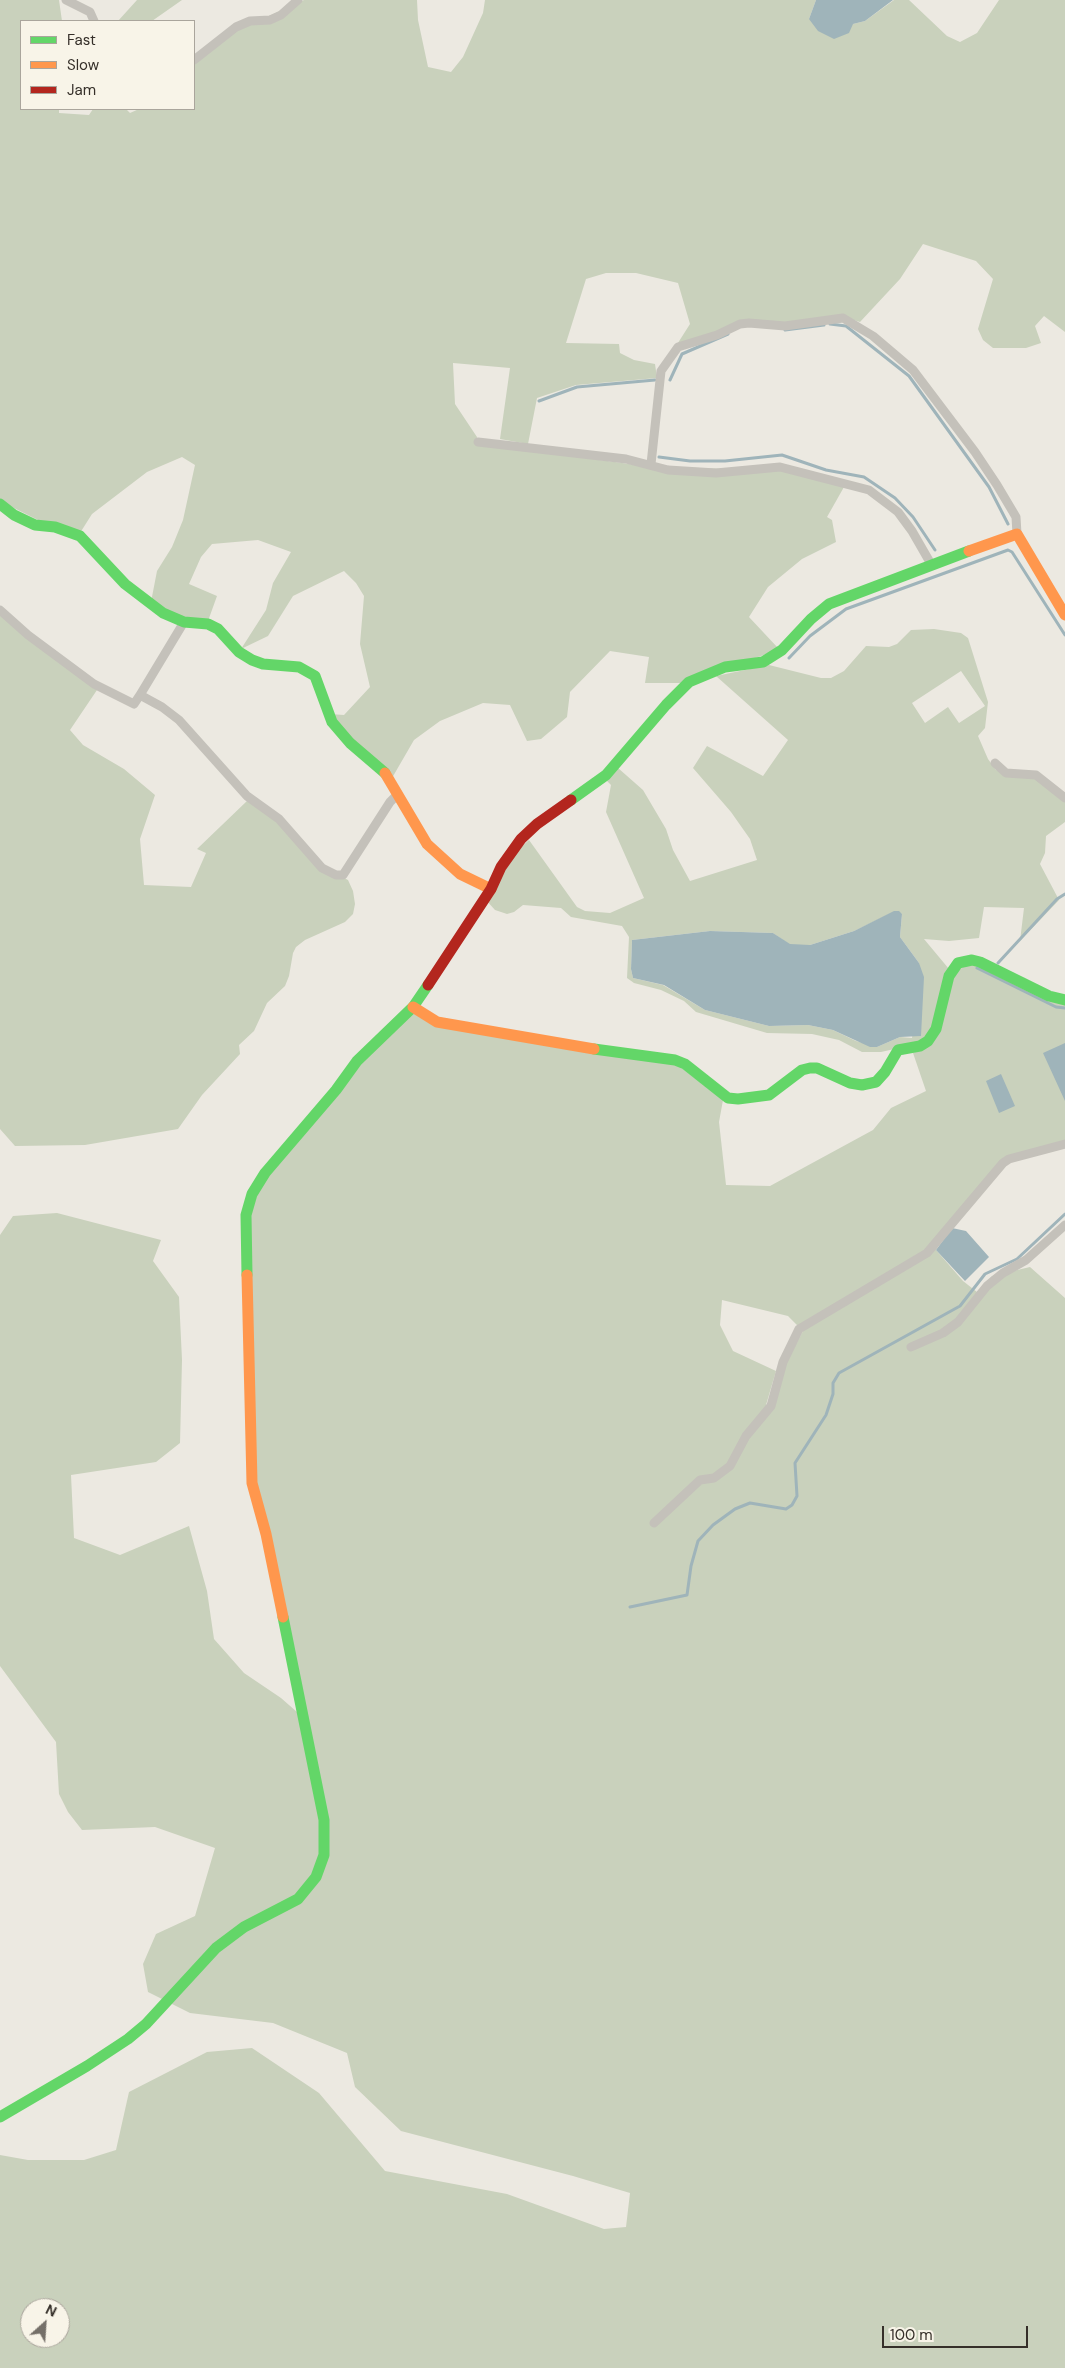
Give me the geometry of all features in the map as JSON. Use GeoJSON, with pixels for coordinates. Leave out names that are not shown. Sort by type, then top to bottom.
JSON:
{"type":"FeatureCollection","features":[{"type":"Feature","properties":{"kind":"street"},"geometry":{"type":"LineString","coordinates":[[66,0],[90,12],[94,20]]}},
{"type":"Feature","properties":{"kind":"street"},"geometry":{"type":"LineString","coordinates":[[195,59],[236,27],[250,21],[270,20],[298,0]]}},
{"type":"Feature","properties":{"kind":"street"},"geometry":{"type":"LineString","coordinates":[[651,464],[662,371],[678,348],[717,335],[740,324],[786,326],[843,318],[873,336],[913,370],[975,452],[1016,517],[1017,534],[1065,615]]}},
{"type":"Feature","properties":{"kind":"street"},"geometry":{"type":"LineString","coordinates":[[478,442],[626,459],[668,470],[716,473],[780,467],[868,490],[898,512],[912,530],[931,564]]}},
{"type":"Feature","properties":{"kind":"street"},"geometry":{"type":"LineString","coordinates":[[0,504],[14,515],[36,525],[55,527],[80,536],[125,584],[152,606],[184,622],[208,624],[218,630],[239,652],[252,660],[263,664],[299,667],[315,676],[332,722],[350,743],[383,770],[427,844],[460,874],[491,889]]}},
{"type":"Feature","properties":{"kind":"street"},"geometry":{"type":"LineString","coordinates":[[0,2117],[87,2066],[128,2039],[146,2024],[216,1948],[244,1927],[298,1899],[316,1877],[321,1866],[324,1855],[324,1820],[266,1534],[252,1482],[246,1215],[252,1194],[265,1173],[336,1090],[357,1061],[413,1007],[491,889],[501,867],[521,839],[537,824],[606,775],[666,705],[689,682],[725,667],[762,662],[782,650],[828,604],[931,564],[1017,534]]}},
{"type":"Feature","properties":{"kind":"street"},"geometry":{"type":"LineString","coordinates":[[0,610],[28,635],[94,684],[134,704],[184,622]]}},
{"type":"Feature","properties":{"kind":"street"},"geometry":{"type":"LineString","coordinates":[[140,695],[162,707],[179,720],[247,796],[279,819],[322,868],[336,876],[343,875],[390,802],[398,795]]}},
{"type":"Feature","properties":{"kind":"street"},"geometry":{"type":"LineString","coordinates":[[995,763],[1006,772],[1036,775],[1065,798]]}},
{"type":"Feature","properties":{"kind":"street"},"geometry":{"type":"LineString","coordinates":[[413,1007],[438,1022],[463,1028],[644,1058],[675,1060],[685,1064],[728,1098],[738,1099],[769,1095],[802,1070],[810,1068],[817,1068],[850,1083],[862,1085],[876,1082],[885,1072],[898,1050],[920,1046],[928,1041],[936,1029],[949,976],[958,963],[972,960],[980,962],[1049,996],[1065,1000]]}},
{"type":"Feature","properties":{"kind":"street"},"geometry":{"type":"LineString","coordinates":[[654,1523],[700,1480],[714,1478],[730,1466],[746,1436],[771,1406],[783,1362],[799,1329],[927,1253],[1003,1163],[1009,1159],[1065,1144]]}},
{"type":"Feature","properties":{"kind":"street"},"geometry":{"type":"LineString","coordinates":[[911,1347],[942,1333],[958,1322],[988,1286],[1003,1273],[1026,1260],[1065,1225]]}},
{"type":"Feature","properties":{"kind":"green space"},"geometry":{"type":"Polygon","coordinates":[[[0,0],[59,0],[62,20],[20,20],[20,110],[59,110],[59,113],[89,115],[92,110],[127,110],[130,113],[137,110],[195,110],[195,62],[238,30],[304,0],[417,0],[418,20],[428,67],[451,72],[463,57],[483,13],[485,0],[816,0],[809,19],[853,24],[865,21],[894,0],[909,0],[947,36],[960,42],[977,33],[999,0],[1065,0],[1065,332],[1044,316],[1035,326],[1041,343],[1026,348],[993,348],[983,340],[978,329],[993,279],[976,261],[923,244],[900,279],[860,322],[838,315],[783,324],[755,321],[676,346],[690,324],[678,283],[636,273],[606,273],[586,279],[566,343],[619,344],[620,353],[634,360],[655,364],[657,378],[576,385],[537,398],[528,444],[500,439],[510,368],[453,363],[455,404],[477,437],[476,443],[644,466],[782,471],[844,487],[827,517],[832,520],[836,542],[802,559],[768,587],[749,617],[778,648],[764,655],[681,683],[645,683],[649,657],[610,651],[570,692],[567,717],[541,739],[527,741],[510,705],[483,703],[440,721],[414,740],[392,778],[351,741],[330,714],[344,715],[370,687],[360,644],[364,596],[356,583],[344,571],[293,596],[268,636],[241,649],[266,610],[273,583],[291,552],[258,540],[212,544],[201,557],[189,584],[217,596],[208,621],[187,620],[151,602],[157,571],[172,547],[183,520],[195,465],[182,457],[147,472],[92,514],[80,533],[44,523],[0,501],[0,0]]]}},
{"type":"Feature","properties":{"kind":"green space"},"geometry":{"type":"Polygon","coordinates":[[[137,0],[182,0],[153,20],[119,20],[137,0]]]}},
{"type":"Feature","properties":{"kind":"green space"},"geometry":{"type":"Polygon","coordinates":[[[0,613],[97,690],[70,730],[83,745],[124,769],[155,795],[140,839],[144,885],[191,887],[206,853],[197,849],[247,801],[250,801],[279,822],[316,863],[348,880],[353,891],[355,904],[353,914],[345,922],[305,940],[296,947],[285,986],[267,1003],[254,1031],[239,1045],[240,1054],[202,1095],[178,1129],[85,1145],[15,1146],[0,1129],[0,613]]]}},
{"type":"Feature","properties":{"kind":"green space"},"geometry":{"type":"Polygon","coordinates":[[[934,629],[961,633],[968,638],[988,702],[985,728],[978,736],[988,759],[996,770],[1032,777],[1065,800],[1065,822],[1046,836],[1045,853],[1040,864],[1059,900],[1020,941],[1024,908],[984,907],[979,938],[949,941],[924,939],[949,969],[936,1023],[921,1043],[881,1052],[862,1052],[839,1040],[812,1034],[767,1033],[696,1012],[684,1001],[661,990],[634,983],[627,978],[629,937],[622,926],[571,917],[561,908],[523,905],[514,912],[507,914],[495,910],[486,900],[518,850],[529,840],[577,907],[585,911],[610,913],[644,898],[606,812],[611,785],[607,781],[618,768],[643,790],[666,829],[673,850],[690,881],[757,860],[750,839],[731,812],[693,768],[707,746],[763,776],[788,740],[716,676],[769,665],[821,678],[831,678],[844,671],[866,646],[889,647],[897,644],[911,630],[934,629]],[[961,671],[912,703],[925,723],[948,707],[959,723],[985,706],[961,671]],[[894,912],[854,931],[810,945],[790,945],[773,933],[710,931],[632,940],[631,969],[633,978],[663,985],[705,1010],[769,1026],[808,1025],[833,1030],[856,1041],[877,1047],[900,1037],[912,1038],[919,963],[900,937],[902,914],[894,912]]]}},
{"type":"Feature","properties":{"kind":"green space"},"geometry":{"type":"Polygon","coordinates":[[[971,963],[1065,1004],[1065,1141],[1008,1158],[960,1209],[936,1250],[963,1281],[977,1292],[992,1276],[1030,1267],[1065,1298],[1065,2368],[0,2368],[0,2155],[28,2160],[84,2160],[116,2150],[129,2092],[207,2052],[252,2048],[319,2093],[385,2171],[507,2194],[604,2229],[626,2227],[630,2193],[573,2176],[401,2131],[355,2087],[347,2053],[273,2023],[190,2013],[148,1992],[143,1964],[156,1934],[195,1916],[215,1848],[155,1827],[82,1830],[68,1812],[59,1794],[56,1742],[0,1666],[0,1235],[13,1216],[57,1213],[161,1240],[153,1261],[179,1297],[182,1360],[180,1443],[156,1462],[71,1475],[74,1538],[120,1555],[189,1526],[207,1591],[214,1639],[244,1673],[281,1698],[305,1719],[254,1480],[248,1220],[262,1181],[362,1059],[412,1012],[675,1063],[723,1100],[719,1122],[726,1185],[770,1186],[873,1130],[891,1108],[926,1091],[913,1053],[927,1047],[953,972],[971,963]],[[722,1300],[720,1325],[733,1351],[776,1371],[766,1405],[769,1413],[782,1371],[803,1331],[788,1316],[722,1300]]]}},
{"type":"Feature","properties":{"kind":"water"},"geometry":{"type":"Polygon","coordinates":[[[816,0],[893,0],[865,21],[853,24],[849,33],[834,39],[818,31],[809,19],[816,0]]]}},
{"type":"Feature","properties":{"kind":"water"},"geometry":{"type":"Polygon","coordinates":[[[894,911],[899,911],[902,914],[900,937],[919,963],[924,977],[921,1036],[900,1037],[877,1047],[870,1047],[833,1030],[808,1025],[769,1026],[705,1010],[664,985],[633,978],[631,969],[632,940],[710,931],[773,933],[790,944],[810,945],[854,931],[894,911]]]}},
{"type":"Feature","properties":{"kind":"water"},"geometry":{"type":"Polygon","coordinates":[[[1065,1043],[1065,1101],[1043,1053],[1065,1043]]]}},
{"type":"Feature","properties":{"kind":"water"},"geometry":{"type":"Polygon","coordinates":[[[1001,1074],[1015,1106],[999,1113],[986,1081],[1001,1074]]]}},
{"type":"Feature","properties":{"kind":"water"},"geometry":{"type":"Polygon","coordinates":[[[952,1228],[966,1231],[989,1257],[965,1281],[936,1250],[952,1228]]]}},
{"type":"Feature","properties":{"kind":"waterway"},"geometry":{"type":"LineString","coordinates":[[830,324],[846,326],[909,376],[989,487],[1008,524]]}},
{"type":"Feature","properties":{"kind":"waterway"},"geometry":{"type":"LineString","coordinates":[[785,330],[824,325]]}},
{"type":"Feature","properties":{"kind":"waterway"},"geometry":{"type":"LineString","coordinates":[[670,380],[682,354],[728,334]]}},
{"type":"Feature","properties":{"kind":"waterway"},"geometry":{"type":"LineString","coordinates":[[539,401],[577,387],[655,380]]}},
{"type":"Feature","properties":{"kind":"waterway"},"geometry":{"type":"LineString","coordinates":[[659,457],[690,461],[725,461],[782,455],[826,470],[864,477],[895,498],[913,517],[935,550]]}},
{"type":"Feature","properties":{"kind":"waterway"},"geometry":{"type":"LineString","coordinates":[[789,658],[810,636],[846,609],[1008,550],[1012,552],[1065,635]]}},
{"type":"Feature","properties":{"kind":"waterway"},"geometry":{"type":"LineString","coordinates":[[998,963],[1057,899],[1065,894]]}},
{"type":"Feature","properties":{"kind":"waterway"},"geometry":{"type":"LineString","coordinates":[[977,968],[1056,1007],[1065,1008]]}},
{"type":"Feature","properties":{"kind":"waterway"},"geometry":{"type":"LineString","coordinates":[[630,1607],[687,1595],[691,1566],[698,1541],[713,1525],[735,1509],[750,1503],[786,1509],[792,1505],[797,1496],[795,1463],[826,1415],[833,1394],[833,1383],[839,1373],[960,1306],[985,1274],[1017,1259],[1065,1214]]}},
{"type":"Feature","properties":{"kind":"traffic: fast"},"geometry":{"type":"LineString","coordinates":[[0,504],[14,515],[35,525],[55,527],[80,536],[125,584],[163,613],[184,622],[208,624],[218,629],[239,652],[252,660],[263,664],[299,667],[315,676],[332,722],[350,743],[385,773]]}},
{"type":"Feature","properties":{"kind":"traffic: fast"},"geometry":{"type":"LineString","coordinates":[[571,800],[606,775],[666,705],[689,682],[725,667],[763,662],[782,650],[811,619],[829,604],[969,551]]}},
{"type":"Feature","properties":{"kind":"traffic: fast"},"geometry":{"type":"LineString","coordinates":[[594,1049],[675,1060],[685,1064],[728,1098],[738,1099],[769,1095],[802,1070],[810,1068],[817,1068],[850,1083],[862,1085],[876,1082],[885,1072],[898,1050],[920,1046],[928,1041],[936,1029],[949,976],[958,963],[972,960],[980,962],[1049,996],[1065,1000]]}},
{"type":"Feature","properties":{"kind":"traffic: fast"},"geometry":{"type":"LineString","coordinates":[[247,1275],[246,1215],[252,1194],[265,1173],[336,1090],[357,1061],[413,1007],[428,985]]}},
{"type":"Feature","properties":{"kind":"traffic: fast"},"geometry":{"type":"LineString","coordinates":[[0,2117],[87,2066],[128,2039],[146,2024],[216,1948],[244,1927],[298,1899],[316,1877],[324,1855],[324,1820],[283,1617]]}},
{"type":"Feature","properties":{"kind":"traffic: slow"},"geometry":{"type":"LineString","coordinates":[[969,551],[1017,534],[1065,615]]}},
{"type":"Feature","properties":{"kind":"traffic: slow"},"geometry":{"type":"LineString","coordinates":[[385,773],[427,844],[460,874],[491,889]]}},
{"type":"Feature","properties":{"kind":"traffic: slow"},"geometry":{"type":"LineString","coordinates":[[413,1007],[437,1022],[594,1049]]}},
{"type":"Feature","properties":{"kind":"traffic: slow"},"geometry":{"type":"LineString","coordinates":[[247,1275],[252,1483],[266,1534],[283,1617]]}},
{"type":"Feature","properties":{"kind":"traffic: jam"},"geometry":{"type":"LineString","coordinates":[[428,985],[491,889],[501,867],[521,839],[537,824],[571,800]]}}]}
